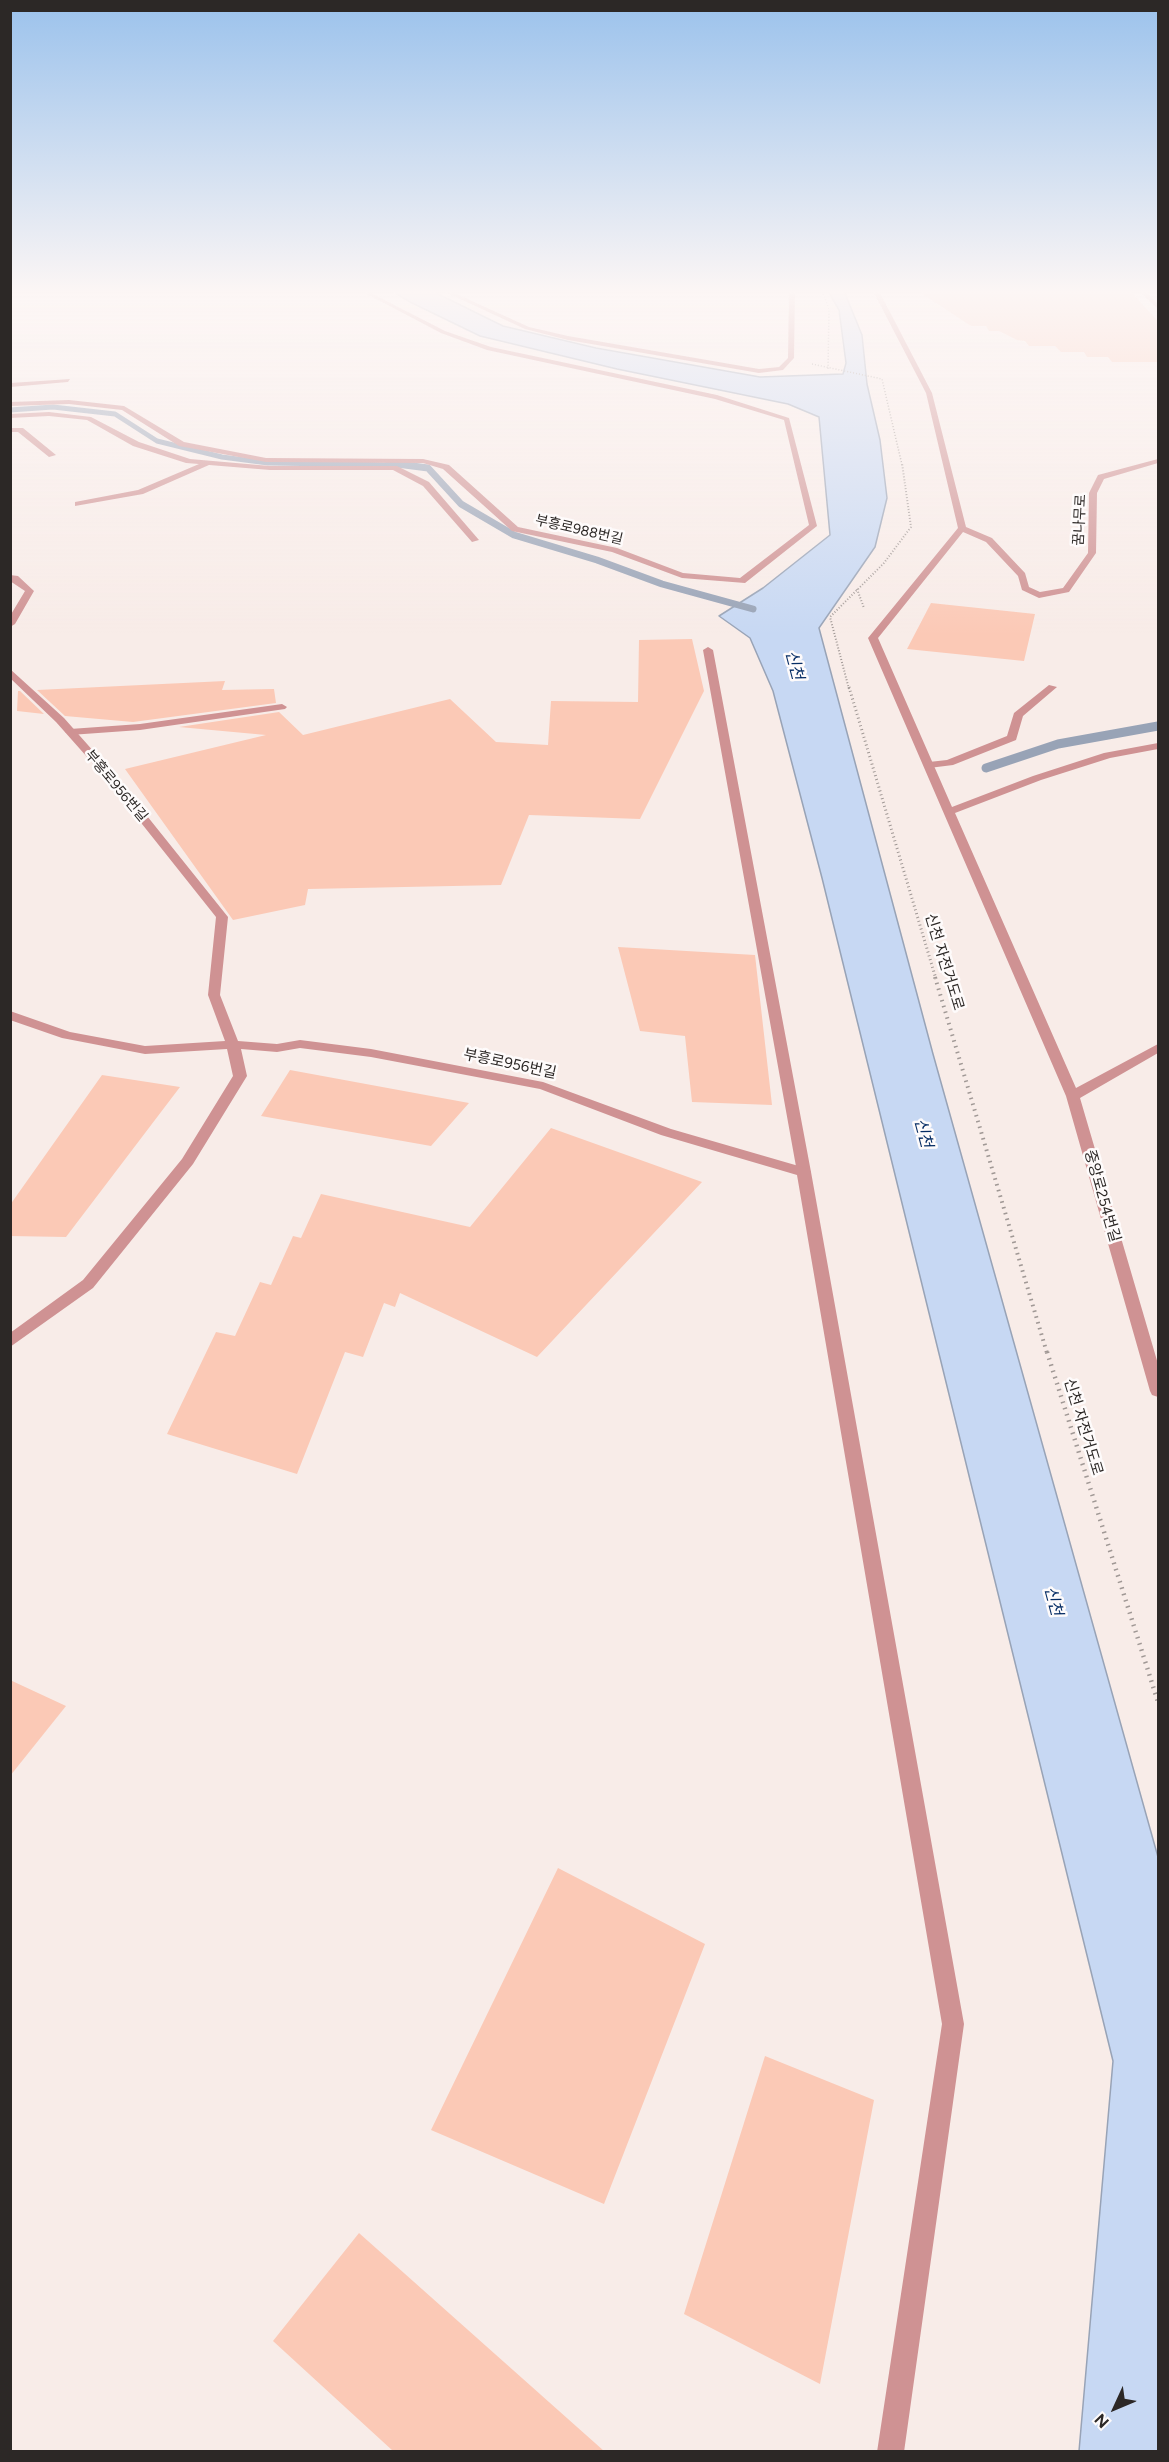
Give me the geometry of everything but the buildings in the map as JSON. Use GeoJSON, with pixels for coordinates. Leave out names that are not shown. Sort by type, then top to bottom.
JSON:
{"type":"FeatureCollection","features":[{"type":"Feature","properties":{"kind":"street","name":"부흥로988번길"},"geometry":{"type":"LineString","coordinates":[[109,406],[124,408],[182,444],[266,460],[423,461],[446,467],[515,529],[614,550],[682,575],[742,581],[813,526],[787,419],[745,406]]}},
{"type":"Feature","properties":{"kind":"street"},"geometry":{"type":"LineString","coordinates":[[932,406],[962,528]]}},
{"type":"Feature","properties":{"kind":"street"},"geometry":{"type":"LineString","coordinates":[[10,416],[50,414],[89,418],[136,444],[161,454],[207,464],[270,468],[394,468],[426,484],[475,540]]}},
{"type":"Feature","properties":{"kind":"street"},"geometry":{"type":"LineString","coordinates":[[10,430],[20,430],[52,455]]}},
{"type":"Feature","properties":{"kind":"street","name":"꿈나무로"},"geometry":{"type":"LineString","coordinates":[[962,528],[989,540],[1022,575],[1025,588],[1039,596],[1066,590],[1092,553],[1093,493],[1101,477],[1158,461]]}},
{"type":"Feature","properties":{"kind":"street"},"geometry":{"type":"LineString","coordinates":[[78,504],[141,492],[207,464]]}},
{"type":"Feature","properties":{"kind":"street","name":"중앙로254번길"},"geometry":{"type":"LineString","coordinates":[[962,528],[873,638],[1073,1096],[1158,1391]]}},
{"type":"Feature","properties":{"kind":"street"},"geometry":{"type":"LineString","coordinates":[[10,578],[15,578],[30,591],[10,624]]}},
{"type":"Feature","properties":{"kind":"street"},"geometry":{"type":"LineString","coordinates":[[708,650],[804,1172],[953,2024],[890,2451]]}},
{"type":"Feature","properties":{"kind":"street","name":"부흥로956번길"},"geometry":{"type":"LineString","coordinates":[[10,672],[107,773],[222,917],[214,995],[233,1045]]}},
{"type":"Feature","properties":{"kind":"street"},"geometry":{"type":"LineString","coordinates":[[929,765],[950,763],[1012,738],[1018,715],[1052,687]]}},
{"type":"Feature","properties":{"kind":"street"},"geometry":{"type":"LineString","coordinates":[[70,732],[140,727],[282,707]]}},
{"type":"Feature","properties":{"kind":"street"},"geometry":{"type":"LineString","coordinates":[[949,812],[1037,778],[1108,755],[1158,746]]}},
{"type":"Feature","properties":{"kind":"street","name":"부흥로956번길"},"geometry":{"type":"LineString","coordinates":[[10,1015],[67,1035],[145,1050],[233,1045],[277,1048],[300,1044],[371,1053],[543,1086],[666,1132],[804,1172]]}},
{"type":"Feature","properties":{"kind":"street"},"geometry":{"type":"LineString","coordinates":[[10,1341],[88,1284],[188,1161],[240,1076],[233,1045]]}},
{"type":"Feature","properties":{"kind":"street"},"geometry":{"type":"LineString","coordinates":[[1073,1096],[1158,1048]]}},
{"type":"Feature","properties":{"kind":"path","name":"신천 자전거도로"},"geometry":{"type":"LineString","coordinates":[[888,406],[905,476],[911,527],[884,563],[830,616],[834,638],[1072,1436],[1158,1702]]}},
{"type":"Feature","properties":{"kind":"water","name":"신천"},"geometry":{"type":"Polygon","coordinates":[[[793,406],[872,406],[880,440],[887,498],[875,547],[819,628],[933,1054],[1158,1857],[1158,2451],[1079,2451],[1113,2061],[822,878],[773,691],[750,638],[719,616],[763,588],[830,535],[819,417],[793,406]]]}},
{"type":"Feature","properties":{"kind":"waterway"},"geometry":{"type":"LineString","coordinates":[[10,410],[53,407],[115,414],[157,441],[222,457],[268,463],[401,465]]}},
{"type":"Feature","properties":{"kind":"waterway"},"geometry":{"type":"LineString","coordinates":[[389,463],[428,468],[461,504],[514,535],[597,560],[662,584],[753,609]]}},
{"type":"Feature","properties":{"kind":"waterway"},"geometry":{"type":"LineString","coordinates":[[986,768],[1058,744],[1158,726]]}}]}
